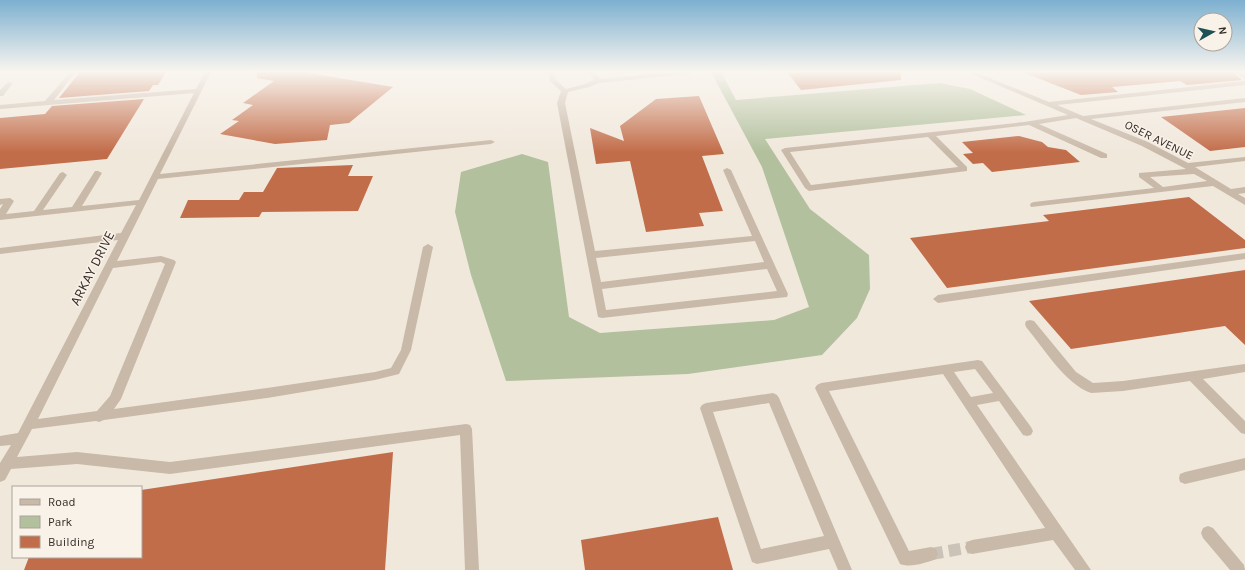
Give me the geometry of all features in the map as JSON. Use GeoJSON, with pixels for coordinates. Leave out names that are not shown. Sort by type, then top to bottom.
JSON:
{"type":"FeatureCollection","features":[{"type":"Feature","properties":{"kind":"street"},"geometry":{"type":"LineString","coordinates":[[47,104],[51,99]]}},
{"type":"Feature","properties":{"kind":"street"},"geometry":{"type":"LineString","coordinates":[[0,108],[110,99]]}},
{"type":"Feature","properties":{"kind":"street","name":"ARKAY DRIVE"},"geometry":{"type":"LineString","coordinates":[[2,471],[22,438],[194,99]]}},
{"type":"Feature","properties":{"kind":"street"},"geometry":{"type":"LineString","coordinates":[[562,99],[561,103],[602,314],[782,294],[727,170]]}},
{"type":"Feature","properties":{"kind":"street","name":"OSER AVENUE"},"geometry":{"type":"LineString","coordinates":[[1036,99],[1145,144],[1196,171],[1245,202]]}},
{"type":"Feature","properties":{"kind":"street"},"geometry":{"type":"LineString","coordinates":[[1049,104],[1099,99]]}},
{"type":"Feature","properties":{"kind":"street"},"geometry":{"type":"LineString","coordinates":[[931,134],[964,170],[809,188],[785,150],[1080,117],[1245,100]]}},
{"type":"Feature","properties":{"kind":"street"},"geometry":{"type":"LineString","coordinates":[[1030,123],[1104,156]]}},
{"type":"Feature","properties":{"kind":"street"},"geometry":{"type":"LineString","coordinates":[[154,177],[491,142]]}},
{"type":"Feature","properties":{"kind":"street"},"geometry":{"type":"LineString","coordinates":[[1187,166],[1245,159]]}},
{"type":"Feature","properties":{"kind":"street"},"geometry":{"type":"LineString","coordinates":[[1162,189],[1142,175],[1196,171]]}},
{"type":"Feature","properties":{"kind":"street"},"geometry":{"type":"LineString","coordinates":[[75,210],[98,173]]}},
{"type":"Feature","properties":{"kind":"street"},"geometry":{"type":"LineString","coordinates":[[36,214],[63,175]]}},
{"type":"Feature","properties":{"kind":"street"},"geometry":{"type":"LineString","coordinates":[[1034,205],[1214,183]]}},
{"type":"Feature","properties":{"kind":"street"},"geometry":{"type":"LineString","coordinates":[[1229,192],[1245,190]]}},
{"type":"Feature","properties":{"kind":"street"},"geometry":{"type":"LineString","coordinates":[[0,202],[10,201],[0,216]]}},
{"type":"Feature","properties":{"kind":"street"},"geometry":{"type":"LineString","coordinates":[[0,216],[36,214],[142,202]]}},
{"type":"Feature","properties":{"kind":"street"},"geometry":{"type":"LineString","coordinates":[[0,251],[125,236]]}},
{"type":"Feature","properties":{"kind":"street"},"geometry":{"type":"LineString","coordinates":[[591,255],[758,238]]}},
{"type":"Feature","properties":{"kind":"street"},"geometry":{"type":"LineString","coordinates":[[28,425],[99,417],[360,379],[395,371],[406,350],[428,247]]}},
{"type":"Feature","properties":{"kind":"street"},"geometry":{"type":"LineString","coordinates":[[938,299],[1245,256]]}},
{"type":"Feature","properties":{"kind":"street"},"geometry":{"type":"LineString","coordinates":[[99,417],[115,399],[171,262],[162,259],[110,265]]}},
{"type":"Feature","properties":{"kind":"street"},"geometry":{"type":"LineString","coordinates":[[597,286],[769,265]]}},
{"type":"Feature","properties":{"kind":"street"},"geometry":{"type":"LineString","coordinates":[[1030,324],[1072,375],[1091,388],[1123,386],[1245,368]]}},
{"type":"Feature","properties":{"kind":"street"},"geometry":{"type":"LineString","coordinates":[[931,554],[905,559],[821,388],[978,364],[1027,431]]}},
{"type":"Feature","properties":{"kind":"street"},"geometry":{"type":"LineString","coordinates":[[946,369],[1056,533],[1084,570]]}},
{"type":"Feature","properties":{"kind":"street"},"geometry":{"type":"LineString","coordinates":[[1193,376],[1245,429]]}},
{"type":"Feature","properties":{"kind":"street"},"geometry":{"type":"LineString","coordinates":[[969,402],[1002,396]]}},
{"type":"Feature","properties":{"kind":"street"},"geometry":{"type":"LineString","coordinates":[[833,541],[757,557],[706,408],[773,398],[833,541],[845,570]]}},
{"type":"Feature","properties":{"kind":"street"},"geometry":{"type":"LineString","coordinates":[[2,471],[77,458],[170,468],[466,429],[472,570]]}},
{"type":"Feature","properties":{"kind":"street"},"geometry":{"type":"LineString","coordinates":[[0,441],[22,438]]}},
{"type":"Feature","properties":{"kind":"street"},"geometry":{"type":"LineString","coordinates":[[1185,478],[1245,464]]}},
{"type":"Feature","properties":{"kind":"street"},"geometry":{"type":"LineString","coordinates":[[1208,532],[1239,570]]}},
{"type":"Feature","properties":{"kind":"street"},"geometry":{"type":"LineString","coordinates":[[972,547],[1056,533]]}},
{"type":"Feature","properties":{"kind":"green space"},"geometry":{"type":"Polygon","coordinates":[[[725,99],[735,99],[736,100],[753,99],[991,99],[1026,115],[765,139],[810,209],[869,255],[870,289],[857,318],[822,355],[688,374],[506,381],[471,275],[455,212],[461,172],[522,154],[548,162],[569,317],[600,333],[774,320],[809,307],[762,167],[725,99]]]}},
{"type":"Feature","properties":{"kind":"building"},"geometry":{"type":"Polygon","coordinates":[[[144,99],[107,159],[0,169],[0,118],[45,114],[52,106],[144,99]]]}},
{"type":"Feature","properties":{"kind":"building"},"geometry":{"type":"Polygon","coordinates":[[[249,99],[379,99],[349,123],[330,125],[327,140],[275,144],[220,134],[239,121],[232,120],[253,105],[243,103],[249,99]]]}},
{"type":"Feature","properties":{"kind":"building"},"geometry":{"type":"Polygon","coordinates":[[[656,99],[700,99],[724,154],[702,156],[723,211],[699,213],[704,226],[646,232],[630,161],[596,164],[590,128],[624,141],[620,126],[656,99]]]}},
{"type":"Feature","properties":{"kind":"building"},"geometry":{"type":"Polygon","coordinates":[[[1245,108],[1245,147],[1210,151],[1161,117],[1245,108]]]}},
{"type":"Feature","properties":{"kind":"building"},"geometry":{"type":"Polygon","coordinates":[[[1019,136],[1042,142],[1048,147],[1066,150],[1080,162],[992,172],[983,163],[973,164],[963,154],[973,153],[962,142],[1019,136]]]}},
{"type":"Feature","properties":{"kind":"building"},"geometry":{"type":"Polygon","coordinates":[[[353,165],[348,176],[373,176],[358,211],[262,212],[259,217],[180,218],[188,200],[239,200],[244,192],[263,192],[277,168],[353,165]]]}},
{"type":"Feature","properties":{"kind":"building"},"geometry":{"type":"Polygon","coordinates":[[[1189,197],[1245,240],[1245,248],[947,288],[910,238],[1049,221],[1043,215],[1189,197]]]}},
{"type":"Feature","properties":{"kind":"building"},"geometry":{"type":"Polygon","coordinates":[[[1245,270],[1245,345],[1225,326],[1071,349],[1029,301],[1245,270]]]}},
{"type":"Feature","properties":{"kind":"building"},"geometry":{"type":"Polygon","coordinates":[[[393,452],[385,570],[24,570],[29,558],[142,558],[142,490],[393,452]]]}},
{"type":"Feature","properties":{"kind":"building"},"geometry":{"type":"Polygon","coordinates":[[[718,517],[733,570],[585,570],[581,540],[718,517]]]}},
{"type":"Feature","properties":{"kind":"tunnel"},"geometry":{"type":"LineString","coordinates":[[931,554],[972,547]]}}]}
